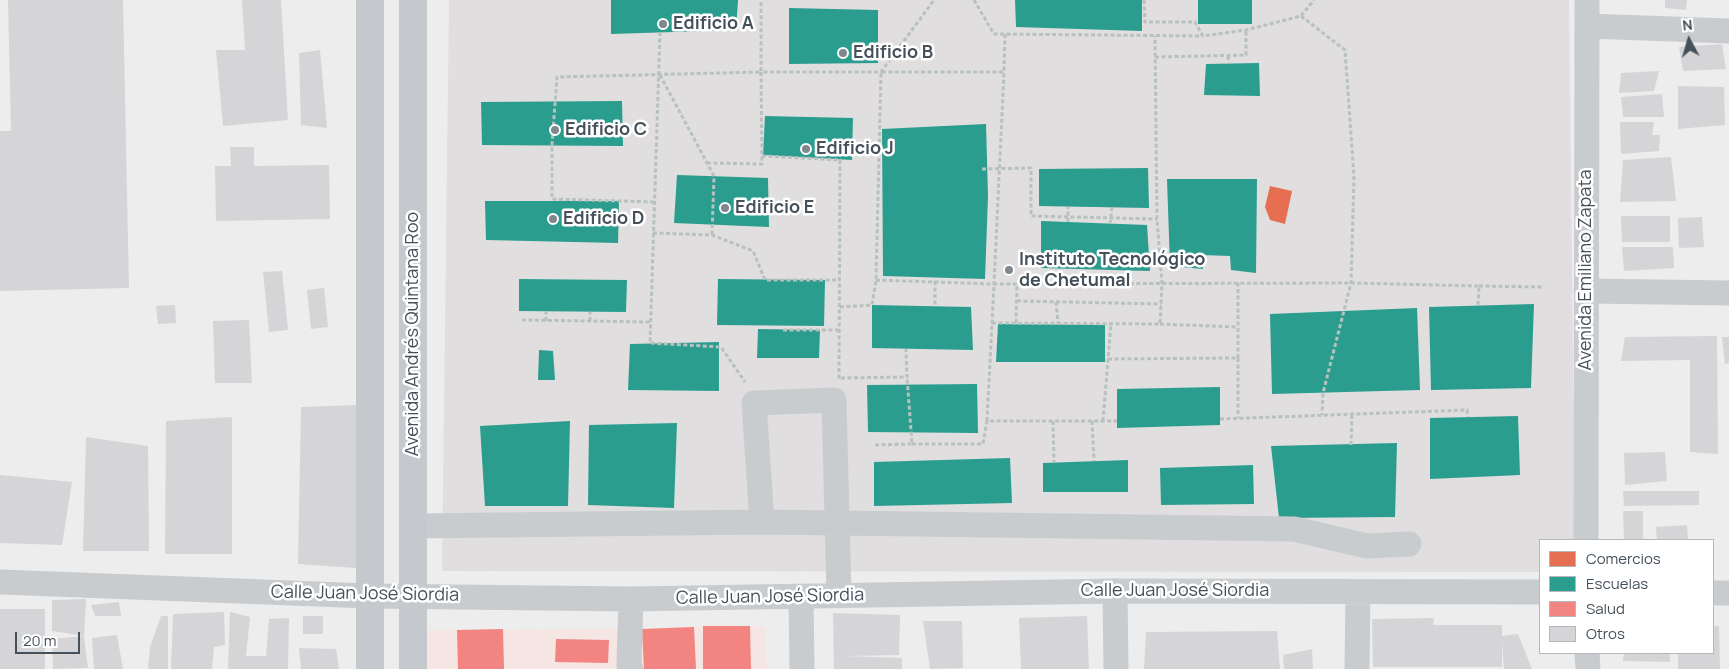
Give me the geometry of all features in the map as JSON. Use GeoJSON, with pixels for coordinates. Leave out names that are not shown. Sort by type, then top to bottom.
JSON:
{"type":"FeatureCollection","features":[{"type":"Feature","properties":{"kind":"main road"},"geometry":{"type":"LineString","coordinates":[[370,0],[370,669]]}},
{"type":"Feature","properties":{"kind":"main road","name":"Avenida Andrés Quintana Roo"},"geometry":{"type":"LineString","coordinates":[[413,0],[413,669]]}},
{"type":"Feature","properties":{"kind":"street","name":"Avenida Emiliano Zapata"},"geometry":{"type":"LineString","coordinates":[[1586,539],[1588,0]]}},
{"type":"Feature","properties":{"kind":"street"},"geometry":{"type":"LineString","coordinates":[[1588,26],[1729,31]]}},
{"type":"Feature","properties":{"kind":"street"},"geometry":{"type":"LineString","coordinates":[[1586,291],[1729,293]]}},
{"type":"Feature","properties":{"kind":"street"},"geometry":{"type":"LineString","coordinates":[[762,522],[754,403],[834,400],[839,596]]}},
{"type":"Feature","properties":{"kind":"street"},"geometry":{"type":"LineString","coordinates":[[413,526],[838,522],[1294,529],[1368,546],[1409,544]]}},
{"type":"Feature","properties":{"kind":"street","name":"Calle Juan José Siordia"},"geometry":{"type":"LineString","coordinates":[[0,582],[370,596],[631,599],[1115,590],[1539,592]]}},
{"type":"Feature","properties":{"kind":"street"},"geometry":{"type":"LineString","coordinates":[[1115,590],[1116,669]]}},
{"type":"Feature","properties":{"kind":"street"},"geometry":{"type":"LineString","coordinates":[[1357,669],[1358,592]]}},
{"type":"Feature","properties":{"kind":"street"},"geometry":{"type":"LineString","coordinates":[[1714,592],[1729,593]]}},
{"type":"Feature","properties":{"kind":"street"},"geometry":{"type":"LineString","coordinates":[[801,597],[802,669]]}},
{"type":"Feature","properties":{"kind":"street"},"geometry":{"type":"LineString","coordinates":[[631,599],[628,665],[631,669]]}},
{"type":"Feature","properties":{"kind":"street"},"geometry":{"type":"LineString","coordinates":[[1587,654],[1588,669]]}},
{"type":"Feature","properties":{"kind":"path"},"geometry":{"type":"LineString","coordinates":[[707,163],[762,164],[761,0]]}},
{"type":"Feature","properties":{"kind":"path"},"geometry":{"type":"LineString","coordinates":[[840,307],[872,305],[876,280],[881,72],[934,0]]}},
{"type":"Feature","properties":{"kind":"path"},"geometry":{"type":"LineString","coordinates":[[974,0],[994,34],[1155,36],[1203,36],[1246,30],[1301,16],[1314,0]]}},
{"type":"Feature","properties":{"kind":"path"},"geometry":{"type":"LineString","coordinates":[[1144,0],[1145,22],[1195,22],[1203,36]]}},
{"type":"Feature","properties":{"kind":"path"},"geometry":{"type":"LineString","coordinates":[[1301,16],[1345,50],[1354,177],[1351,282],[1323,393],[1322,415]]}},
{"type":"Feature","properties":{"kind":"path"},"geometry":{"type":"LineString","coordinates":[[1156,57],[1246,55],[1246,30]]}},
{"type":"Feature","properties":{"kind":"path"},"geometry":{"type":"LineString","coordinates":[[660,32],[650,343],[721,347],[746,384]]}},
{"type":"Feature","properties":{"kind":"path"},"geometry":{"type":"LineString","coordinates":[[875,445],[983,444],[992,323],[1005,34]]}},
{"type":"Feature","properties":{"kind":"path"},"geometry":{"type":"LineString","coordinates":[[1155,36],[1157,219],[1162,283],[1160,324]]}},
{"type":"Feature","properties":{"kind":"path"},"geometry":{"type":"LineString","coordinates":[[1228,56],[1228,64]]}},
{"type":"Feature","properties":{"kind":"path"},"geometry":{"type":"LineString","coordinates":[[654,202],[552,199],[552,144],[557,77],[761,72],[1004,72]]}},
{"type":"Feature","properties":{"kind":"path"},"geometry":{"type":"LineString","coordinates":[[659,75],[714,176],[712,235]]}},
{"type":"Feature","properties":{"kind":"path"},"geometry":{"type":"LineString","coordinates":[[762,156],[840,160],[839,384]]}},
{"type":"Feature","properties":{"kind":"path"},"geometry":{"type":"LineString","coordinates":[[982,169],[1031,168],[1031,216],[1157,219]]}},
{"type":"Feature","properties":{"kind":"path"},"geometry":{"type":"LineString","coordinates":[[1068,207],[1068,222]]}},
{"type":"Feature","properties":{"kind":"path"},"geometry":{"type":"LineString","coordinates":[[1110,224],[1112,208]]}},
{"type":"Feature","properties":{"kind":"path"},"geometry":{"type":"LineString","coordinates":[[653,233],[712,235],[753,251],[765,280],[840,280]]}},
{"type":"Feature","properties":{"kind":"path"},"geometry":{"type":"LineString","coordinates":[[876,280],[994,284],[1351,282],[1542,287]]}},
{"type":"Feature","properties":{"kind":"path"},"geometry":{"type":"LineString","coordinates":[[935,281],[935,306]]}},
{"type":"Feature","properties":{"kind":"path"},"geometry":{"type":"LineString","coordinates":[[1238,283],[1238,418]]}},
{"type":"Feature","properties":{"kind":"path"},"geometry":{"type":"LineString","coordinates":[[1016,323],[1017,284]]}},
{"type":"Feature","properties":{"kind":"path"},"geometry":{"type":"LineString","coordinates":[[1478,305],[1479,286]]}},
{"type":"Feature","properties":{"kind":"path"},"geometry":{"type":"LineString","coordinates":[[1017,301],[1161,304]]}},
{"type":"Feature","properties":{"kind":"path"},"geometry":{"type":"LineString","coordinates":[[1056,302],[1058,323]]}},
{"type":"Feature","properties":{"kind":"path"},"geometry":{"type":"LineString","coordinates":[[546,312],[546,321]]}},
{"type":"Feature","properties":{"kind":"path"},"geometry":{"type":"LineString","coordinates":[[590,312],[590,321]]}},
{"type":"Feature","properties":{"kind":"path"},"geometry":{"type":"LineString","coordinates":[[522,320],[651,322]]}},
{"type":"Feature","properties":{"kind":"path"},"geometry":{"type":"LineString","coordinates":[[992,323],[1111,323],[1238,327]]}},
{"type":"Feature","properties":{"kind":"path"},"geometry":{"type":"LineString","coordinates":[[1103,421],[1111,323]]}},
{"type":"Feature","properties":{"kind":"path"},"geometry":{"type":"LineString","coordinates":[[783,330],[840,330]]}},
{"type":"Feature","properties":{"kind":"path"},"geometry":{"type":"LineString","coordinates":[[906,348],[912,444]]}},
{"type":"Feature","properties":{"kind":"path"},"geometry":{"type":"LineString","coordinates":[[1108,359],[1238,358]]}},
{"type":"Feature","properties":{"kind":"path"},"geometry":{"type":"LineString","coordinates":[[839,378],[907,377]]}},
{"type":"Feature","properties":{"kind":"path"},"geometry":{"type":"LineString","coordinates":[[1220,418],[1467,410],[1468,417]]}},
{"type":"Feature","properties":{"kind":"path"},"geometry":{"type":"LineString","coordinates":[[1351,445],[1352,414]]}},
{"type":"Feature","properties":{"kind":"path"},"geometry":{"type":"LineString","coordinates":[[986,421],[1117,421]]}},
{"type":"Feature","properties":{"kind":"path"},"geometry":{"type":"LineString","coordinates":[[1053,421],[1054,462]]}},
{"type":"Feature","properties":{"kind":"path"},"geometry":{"type":"LineString","coordinates":[[1092,421],[1094,461]]}},
{"type":"Feature","properties":{"kind":"shaded area","name":"Instituto Tecnológico de Chetumal"},"geometry":{"type":"Polygon","coordinates":[[[449,0],[1569,0],[1575,539],[1539,539],[1539,572],[442,571],[449,0]]]}},
{"type":"Feature","properties":{"kind":"shaded area"},"geometry":{"type":"Polygon","coordinates":[[[761,626],[765,628],[767,669],[426,669],[427,630],[642,629],[761,626]]]}},
{"type":"Feature","properties":{"kind":"building: Comercios"},"geometry":{"type":"Polygon","coordinates":[[[1270,186],[1292,191],[1285,224],[1270,220],[1265,207],[1270,186]]]}},
{"type":"Feature","properties":{"kind":"building: Escuelas"},"geometry":{"type":"Polygon","coordinates":[[[611,0],[738,0],[736,30],[611,34],[611,0]]]}},
{"type":"Feature","properties":{"kind":"building: Escuelas"},"geometry":{"type":"Polygon","coordinates":[[[1015,0],[1142,0],[1142,31],[1016,27],[1015,0]]]}},
{"type":"Feature","properties":{"kind":"building: Escuelas"},"geometry":{"type":"Polygon","coordinates":[[[1198,0],[1252,0],[1252,24],[1198,24],[1198,0]]]}},
{"type":"Feature","properties":{"kind":"building: Escuelas"},"geometry":{"type":"Polygon","coordinates":[[[789,8],[878,10],[878,63],[789,64],[789,8]]]}},
{"type":"Feature","properties":{"kind":"building: Escuelas"},"geometry":{"type":"Polygon","coordinates":[[[1259,63],[1260,96],[1204,95],[1206,64],[1259,63]]]}},
{"type":"Feature","properties":{"kind":"building: Escuelas"},"geometry":{"type":"Polygon","coordinates":[[[622,101],[623,146],[482,145],[481,102],[622,101]]]}},
{"type":"Feature","properties":{"kind":"building: Escuelas"},"geometry":{"type":"Polygon","coordinates":[[[765,116],[853,118],[852,160],[763,155],[765,116]]]}},
{"type":"Feature","properties":{"kind":"building: Escuelas"},"geometry":{"type":"Polygon","coordinates":[[[986,124],[988,196],[985,279],[883,276],[882,129],[986,124]]]}},
{"type":"Feature","properties":{"kind":"building: Escuelas"},"geometry":{"type":"Polygon","coordinates":[[[1148,168],[1149,208],[1039,206],[1039,169],[1148,168]]]}},
{"type":"Feature","properties":{"kind":"building: Escuelas"},"geometry":{"type":"Polygon","coordinates":[[[677,175],[768,178],[769,227],[674,223],[677,175]]]}},
{"type":"Feature","properties":{"kind":"building: Escuelas"},"geometry":{"type":"Polygon","coordinates":[[[1167,179],[1257,179],[1256,273],[1231,270],[1230,256],[1202,255],[1203,269],[1170,266],[1167,179]]]}},
{"type":"Feature","properties":{"kind":"building: Escuelas"},"geometry":{"type":"Polygon","coordinates":[[[485,201],[619,201],[618,243],[486,240],[485,201]]]}},
{"type":"Feature","properties":{"kind":"building: Escuelas"},"geometry":{"type":"Polygon","coordinates":[[[1041,221],[1147,225],[1150,271],[1041,268],[1041,221]]]}},
{"type":"Feature","properties":{"kind":"building: Escuelas"},"geometry":{"type":"Polygon","coordinates":[[[519,279],[627,280],[626,312],[519,311],[519,279]]]}},
{"type":"Feature","properties":{"kind":"building: Escuelas"},"geometry":{"type":"Polygon","coordinates":[[[718,279],[825,280],[824,326],[717,325],[718,279]]]}},
{"type":"Feature","properties":{"kind":"building: Escuelas"},"geometry":{"type":"Polygon","coordinates":[[[1534,304],[1531,388],[1431,390],[1429,307],[1534,304]]]}},
{"type":"Feature","properties":{"kind":"building: Escuelas"},"geometry":{"type":"Polygon","coordinates":[[[872,305],[971,307],[973,350],[872,348],[872,305]]]}},
{"type":"Feature","properties":{"kind":"building: Escuelas"},"geometry":{"type":"Polygon","coordinates":[[[1417,308],[1420,390],[1272,394],[1270,314],[1417,308]]]}},
{"type":"Feature","properties":{"kind":"building: Escuelas"},"geometry":{"type":"Polygon","coordinates":[[[998,324],[1105,325],[1105,362],[996,362],[998,324]]]}},
{"type":"Feature","properties":{"kind":"building: Escuelas"},"geometry":{"type":"Polygon","coordinates":[[[758,329],[820,330],[819,358],[757,358],[758,329]]]}},
{"type":"Feature","properties":{"kind":"building: Escuelas"},"geometry":{"type":"Polygon","coordinates":[[[719,342],[719,391],[628,390],[630,344],[719,342]]]}},
{"type":"Feature","properties":{"kind":"building: Escuelas"},"geometry":{"type":"Polygon","coordinates":[[[539,350],[553,351],[555,380],[538,380],[539,350]]]}},
{"type":"Feature","properties":{"kind":"building: Escuelas"},"geometry":{"type":"Polygon","coordinates":[[[977,384],[978,433],[868,432],[867,385],[977,384]]]}},
{"type":"Feature","properties":{"kind":"building: Escuelas"},"geometry":{"type":"Polygon","coordinates":[[[1220,387],[1220,425],[1117,428],[1117,389],[1220,387]]]}},
{"type":"Feature","properties":{"kind":"building: Escuelas"},"geometry":{"type":"Polygon","coordinates":[[[1518,416],[1520,475],[1430,479],[1430,418],[1518,416]]]}},
{"type":"Feature","properties":{"kind":"building: Escuelas"},"geometry":{"type":"Polygon","coordinates":[[[570,421],[568,506],[485,506],[480,426],[570,421]]]}},
{"type":"Feature","properties":{"kind":"building: Escuelas"},"geometry":{"type":"Polygon","coordinates":[[[677,423],[674,508],[588,505],[589,425],[677,423]]]}},
{"type":"Feature","properties":{"kind":"building: Escuelas"},"geometry":{"type":"Polygon","coordinates":[[[1397,443],[1395,517],[1279,518],[1271,446],[1397,443]]]}},
{"type":"Feature","properties":{"kind":"building: Escuelas"},"geometry":{"type":"Polygon","coordinates":[[[1010,458],[1012,503],[874,506],[874,462],[1010,458]]]}},
{"type":"Feature","properties":{"kind":"building: Escuelas"},"geometry":{"type":"Polygon","coordinates":[[[1128,460],[1128,492],[1043,492],[1043,463],[1128,460]]]}},
{"type":"Feature","properties":{"kind":"building: Escuelas"},"geometry":{"type":"Polygon","coordinates":[[[1253,465],[1254,504],[1161,505],[1160,468],[1253,465]]]}},
{"type":"Feature","properties":{"kind":"building: Salud"},"geometry":{"type":"Polygon","coordinates":[[[703,626],[750,626],[751,669],[703,669],[703,626]]]}},
{"type":"Feature","properties":{"kind":"building: Salud"},"geometry":{"type":"Polygon","coordinates":[[[694,627],[696,669],[644,669],[642,629],[694,627]]]}},
{"type":"Feature","properties":{"kind":"building: Salud"},"geometry":{"type":"Polygon","coordinates":[[[503,629],[504,669],[458,669],[457,630],[503,629]]]}},
{"type":"Feature","properties":{"kind":"building: Salud"},"geometry":{"type":"Polygon","coordinates":[[[556,639],[609,640],[608,663],[555,662],[556,639]]]}},
{"type":"Feature","properties":{"kind":"building: Otros"},"geometry":{"type":"Polygon","coordinates":[[[8,0],[123,0],[129,288],[0,291],[0,131],[11,131],[8,0]]]}},
{"type":"Feature","properties":{"kind":"building: Otros"},"geometry":{"type":"Polygon","coordinates":[[[242,0],[281,0],[288,120],[223,126],[216,50],[245,50],[242,0]]]}},
{"type":"Feature","properties":{"kind":"building: Otros"},"geometry":{"type":"Polygon","coordinates":[[[1665,0],[1687,0],[1686,10],[1665,8],[1665,0]]]}},
{"type":"Feature","properties":{"kind":"building: Otros"},"geometry":{"type":"Polygon","coordinates":[[[1722,44],[1726,69],[1683,71],[1679,47],[1722,44]]]}},
{"type":"Feature","properties":{"kind":"building: Otros"},"geometry":{"type":"Polygon","coordinates":[[[320,50],[327,128],[301,125],[299,53],[320,50]]]}},
{"type":"Feature","properties":{"kind":"building: Otros"},"geometry":{"type":"Polygon","coordinates":[[[1659,71],[1654,91],[1619,93],[1621,73],[1659,71]]]}},
{"type":"Feature","properties":{"kind":"building: Otros"},"geometry":{"type":"Polygon","coordinates":[[[1678,86],[1724,87],[1725,125],[1678,129],[1678,86]]]}},
{"type":"Feature","properties":{"kind":"building: Otros"},"geometry":{"type":"Polygon","coordinates":[[[1662,94],[1664,117],[1623,117],[1621,97],[1662,94]]]}},
{"type":"Feature","properties":{"kind":"building: Otros"},"geometry":{"type":"Polygon","coordinates":[[[1620,122],[1654,122],[1652,135],[1660,135],[1659,151],[1621,154],[1620,122]]]}},
{"type":"Feature","properties":{"kind":"building: Otros"},"geometry":{"type":"Polygon","coordinates":[[[230,147],[254,147],[254,166],[329,165],[330,219],[216,221],[215,166],[231,166],[230,147]]]}},
{"type":"Feature","properties":{"kind":"building: Otros"},"geometry":{"type":"Polygon","coordinates":[[[1671,157],[1676,201],[1620,202],[1623,160],[1671,157]]]}},
{"type":"Feature","properties":{"kind":"building: Otros"},"geometry":{"type":"Polygon","coordinates":[[[1621,216],[1670,216],[1670,242],[1622,242],[1621,216]]]}},
{"type":"Feature","properties":{"kind":"building: Otros"},"geometry":{"type":"Polygon","coordinates":[[[1702,217],[1704,247],[1679,248],[1678,218],[1702,217]]]}},
{"type":"Feature","properties":{"kind":"building: Otros"},"geometry":{"type":"Polygon","coordinates":[[[1622,247],[1673,247],[1674,268],[1624,271],[1622,247]]]}},
{"type":"Feature","properties":{"kind":"building: Otros"},"geometry":{"type":"Polygon","coordinates":[[[282,271],[288,330],[269,332],[263,272],[282,271]]]}},
{"type":"Feature","properties":{"kind":"building: Otros"},"geometry":{"type":"Polygon","coordinates":[[[324,288],[328,327],[311,329],[307,290],[324,288]]]}},
{"type":"Feature","properties":{"kind":"building: Otros"},"geometry":{"type":"Polygon","coordinates":[[[175,305],[176,323],[158,324],[156,306],[175,305]]]}},
{"type":"Feature","properties":{"kind":"building: Otros"},"geometry":{"type":"Polygon","coordinates":[[[249,320],[252,383],[215,383],[213,321],[249,320]]]}},
{"type":"Feature","properties":{"kind":"building: Otros"},"geometry":{"type":"Polygon","coordinates":[[[1717,336],[1718,454],[1690,452],[1690,360],[1621,361],[1625,337],[1717,336]]]}},
{"type":"Feature","properties":{"kind":"building: Otros"},"geometry":{"type":"Polygon","coordinates":[[[1722,337],[1729,337],[1729,363],[1725,364],[1722,337]]]}},
{"type":"Feature","properties":{"kind":"building: Otros"},"geometry":{"type":"Polygon","coordinates":[[[357,405],[356,568],[298,564],[301,407],[357,405]]]}},
{"type":"Feature","properties":{"kind":"building: Otros"},"geometry":{"type":"Polygon","coordinates":[[[232,417],[232,554],[165,554],[166,421],[232,417]]]}},
{"type":"Feature","properties":{"kind":"building: Otros"},"geometry":{"type":"Polygon","coordinates":[[[86,437],[148,446],[149,551],[83,551],[86,437]]]}},
{"type":"Feature","properties":{"kind":"building: Otros"},"geometry":{"type":"Polygon","coordinates":[[[1665,452],[1667,481],[1625,485],[1624,453],[1665,452]]]}},
{"type":"Feature","properties":{"kind":"building: Otros"},"geometry":{"type":"Polygon","coordinates":[[[0,475],[72,482],[62,545],[0,543],[0,475]]]}},
{"type":"Feature","properties":{"kind":"building: Otros"},"geometry":{"type":"Polygon","coordinates":[[[1623,491],[1699,491],[1699,505],[1624,506],[1623,491]]]}},
{"type":"Feature","properties":{"kind":"building: Otros"},"geometry":{"type":"Polygon","coordinates":[[[1623,511],[1643,511],[1643,539],[1624,539],[1623,511]]]}},
{"type":"Feature","properties":{"kind":"building: Otros"},"geometry":{"type":"Polygon","coordinates":[[[1687,525],[1688,539],[1657,539],[1656,527],[1687,525]]]}},
{"type":"Feature","properties":{"kind":"building: Otros"},"geometry":{"type":"Polygon","coordinates":[[[86,599],[84,636],[52,631],[52,600],[86,599]]]}},
{"type":"Feature","properties":{"kind":"building: Otros"},"geometry":{"type":"Polygon","coordinates":[[[119,602],[121,616],[95,616],[91,605],[119,602]]]}},
{"type":"Feature","properties":{"kind":"building: Otros"},"geometry":{"type":"Polygon","coordinates":[[[0,609],[45,609],[45,669],[0,669],[0,609]]]}},
{"type":"Feature","properties":{"kind":"building: Otros"},"geometry":{"type":"Polygon","coordinates":[[[224,612],[225,645],[214,647],[212,669],[171,669],[173,614],[224,612]]]}},
{"type":"Feature","properties":{"kind":"building: Otros"},"geometry":{"type":"Polygon","coordinates":[[[230,612],[250,617],[246,656],[266,656],[269,619],[289,618],[288,669],[228,669],[230,612]]]}},
{"type":"Feature","properties":{"kind":"building: Otros"},"geometry":{"type":"Polygon","coordinates":[[[833,613],[900,615],[899,655],[845,656],[902,658],[902,669],[834,669],[833,613]]]}},
{"type":"Feature","properties":{"kind":"building: Otros"},"geometry":{"type":"Polygon","coordinates":[[[161,616],[168,616],[168,669],[148,669],[150,647],[161,616]]]}},
{"type":"Feature","properties":{"kind":"building: Otros"},"geometry":{"type":"Polygon","coordinates":[[[303,616],[323,616],[323,634],[303,634],[303,616]]]}},
{"type":"Feature","properties":{"kind":"building: Otros"},"geometry":{"type":"Polygon","coordinates":[[[1087,616],[1089,669],[1021,669],[1019,618],[1087,616]]]}},
{"type":"Feature","properties":{"kind":"building: Otros"},"geometry":{"type":"Polygon","coordinates":[[[1434,618],[1433,625],[1502,625],[1502,636],[1518,634],[1532,669],[1504,669],[1502,642],[1502,667],[1373,667],[1372,619],[1434,618]]]}},
{"type":"Feature","properties":{"kind":"building: Otros"},"geometry":{"type":"Polygon","coordinates":[[[923,621],[962,621],[963,668],[930,669],[923,621]]]}},
{"type":"Feature","properties":{"kind":"building: Otros"},"geometry":{"type":"Polygon","coordinates":[[[1714,626],[1719,626],[1720,669],[1678,669],[1678,654],[1714,654],[1714,626]]]}},
{"type":"Feature","properties":{"kind":"building: Otros"},"geometry":{"type":"Polygon","coordinates":[[[1277,631],[1280,669],[1144,669],[1146,632],[1277,631]]]}},
{"type":"Feature","properties":{"kind":"building: Otros"},"geometry":{"type":"Polygon","coordinates":[[[117,635],[123,669],[94,669],[92,638],[117,635]]]}},
{"type":"Feature","properties":{"kind":"building: Otros"},"geometry":{"type":"Polygon","coordinates":[[[84,636],[88,668],[53,669],[52,639],[84,636]]]}},
{"type":"Feature","properties":{"kind":"building: Otros"},"geometry":{"type":"Polygon","coordinates":[[[299,648],[336,649],[339,669],[301,669],[299,648]]]}},
{"type":"Feature","properties":{"kind":"building: Otros"},"geometry":{"type":"Polygon","coordinates":[[[1312,649],[1313,669],[1284,669],[1283,655],[1312,649]]]}},
{"type":"Feature","properties":{"kind":"building: Otros"},"geometry":{"type":"Polygon","coordinates":[[[1624,654],[1670,654],[1670,662],[1623,661],[1624,654]]]}},
{"type":"Feature","properties":{"kind":"place","name":"Edificio A"},"geometry":{"type":"Point","coordinates":[663,24]}},
{"type":"Feature","properties":{"kind":"place","name":"Edificio B"},"geometry":{"type":"Point","coordinates":[843,53]}},
{"type":"Feature","properties":{"kind":"place","name":"Edificio C"},"geometry":{"type":"Point","coordinates":[555,130]}},
{"type":"Feature","properties":{"kind":"place","name":"Edificio J"},"geometry":{"type":"Point","coordinates":[806,149]}},
{"type":"Feature","properties":{"kind":"place","name":"Edificio E"},"geometry":{"type":"Point","coordinates":[725,208]}},
{"type":"Feature","properties":{"kind":"place","name":"Edificio D"},"geometry":{"type":"Point","coordinates":[553,219]}},
{"type":"Feature","properties":{"kind":"place","name":"Instituto Tecnológico de Chetumal"},"geometry":{"type":"Point","coordinates":[1009,270]}}]}
